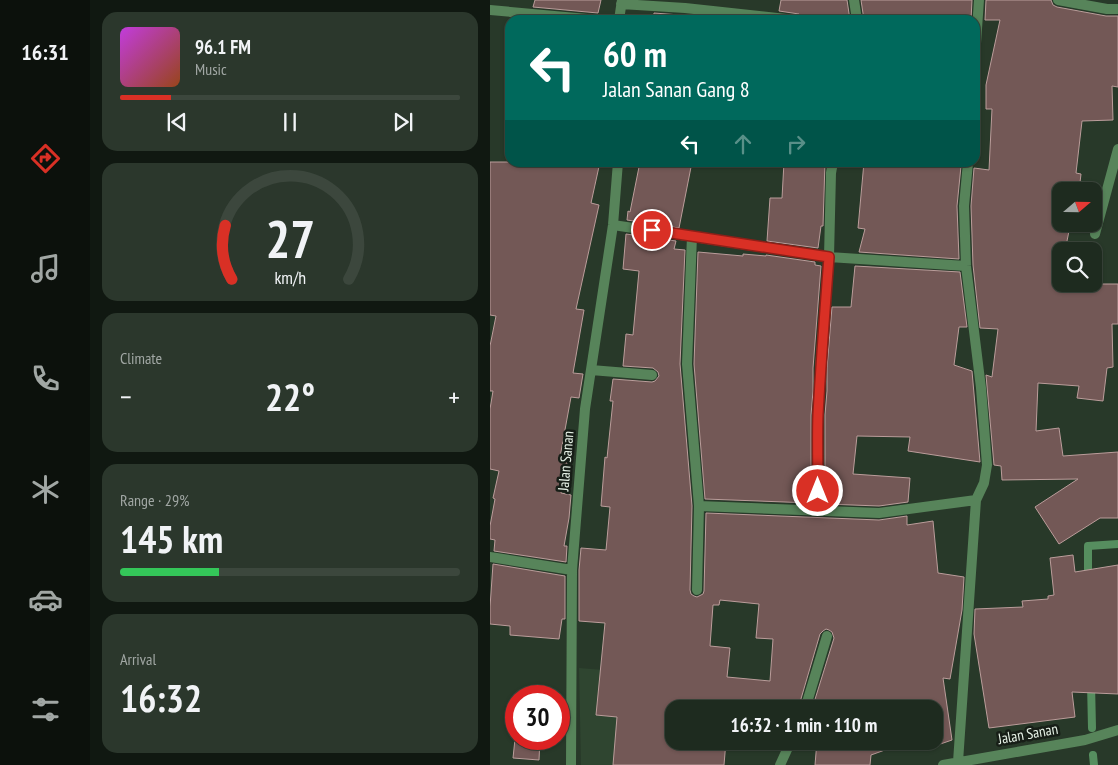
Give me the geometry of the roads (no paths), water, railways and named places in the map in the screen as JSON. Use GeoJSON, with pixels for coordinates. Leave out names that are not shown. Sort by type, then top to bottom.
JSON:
{"type":"FeatureCollection","features":[{"type":"Feature","properties":{"kind":"street"},"geometry":{"type":"LineString","coordinates":[[854,0],[856,15]]}},
{"type":"Feature","properties":{"kind":"street"},"geometry":{"type":"LineString","coordinates":[[978,15],[979,0]]}},
{"type":"Feature","properties":{"kind":"street"},"geometry":{"type":"LineString","coordinates":[[1058,0],[1108,4],[1118,9]]}},
{"type":"Feature","properties":{"kind":"street"},"geometry":{"type":"LineString","coordinates":[[620,15],[622,2],[749,15]]}},
{"type":"Feature","properties":{"kind":"street"},"geometry":{"type":"LineString","coordinates":[[490,10],[544,15]]}},
{"type":"Feature","properties":{"kind":"street"},"geometry":{"type":"LineString","coordinates":[[1095,234],[1118,149]]}},
{"type":"Feature","properties":{"kind":"street","name":"Jalan Sanan"},"geometry":{"type":"LineString","coordinates":[[571,765],[572,570],[585,409],[612,225],[618,167]]}},
{"type":"Feature","properties":{"kind":"street"},"geometry":{"type":"LineString","coordinates":[[818,510],[820,368],[829,257],[833,167]]}},
{"type":"Feature","properties":{"kind":"street"},"geometry":{"type":"LineString","coordinates":[[958,762],[976,500],[984,483],[987,465],[981,388],[966,266],[964,206],[968,167]]}},
{"type":"Feature","properties":{"kind":"street"},"geometry":{"type":"LineString","coordinates":[[612,225],[829,257],[966,266]]}},
{"type":"Feature","properties":{"kind":"street"},"geometry":{"type":"LineString","coordinates":[[692,236],[688,364],[699,506],[697,590]]}},
{"type":"Feature","properties":{"kind":"street"},"geometry":{"type":"LineString","coordinates":[[591,370],[652,375]]}},
{"type":"Feature","properties":{"kind":"street"},"geometry":{"type":"LineString","coordinates":[[699,506],[879,513],[976,500]]}},
{"type":"Feature","properties":{"kind":"street"},"geometry":{"type":"LineString","coordinates":[[490,557],[572,570]]}},
{"type":"Feature","properties":{"kind":"street"},"geometry":{"type":"LineString","coordinates":[[808,700],[827,636]]}},
{"type":"Feature","properties":{"kind":"street","name":"Jalan Sanan"},"geometry":{"type":"LineString","coordinates":[[943,765],[1085,740],[1118,730]]}},
{"type":"Feature","properties":{"kind":"street"},"geometry":{"type":"LineString","coordinates":[[780,765],[787,750]]}},
{"type":"Feature","properties":{"kind":"waterway"},"geometry":{"type":"LineString","coordinates":[[1088,579],[1088,546],[1118,544]]}},
{"type":"Feature","properties":{"kind":"waterway"},"geometry":{"type":"LineString","coordinates":[[1091,683],[1092,728]]}},
{"type":"Feature","properties":{"kind":"waterway"},"geometry":{"type":"LineString","coordinates":[[1093,755],[1094,765]]}}]}
